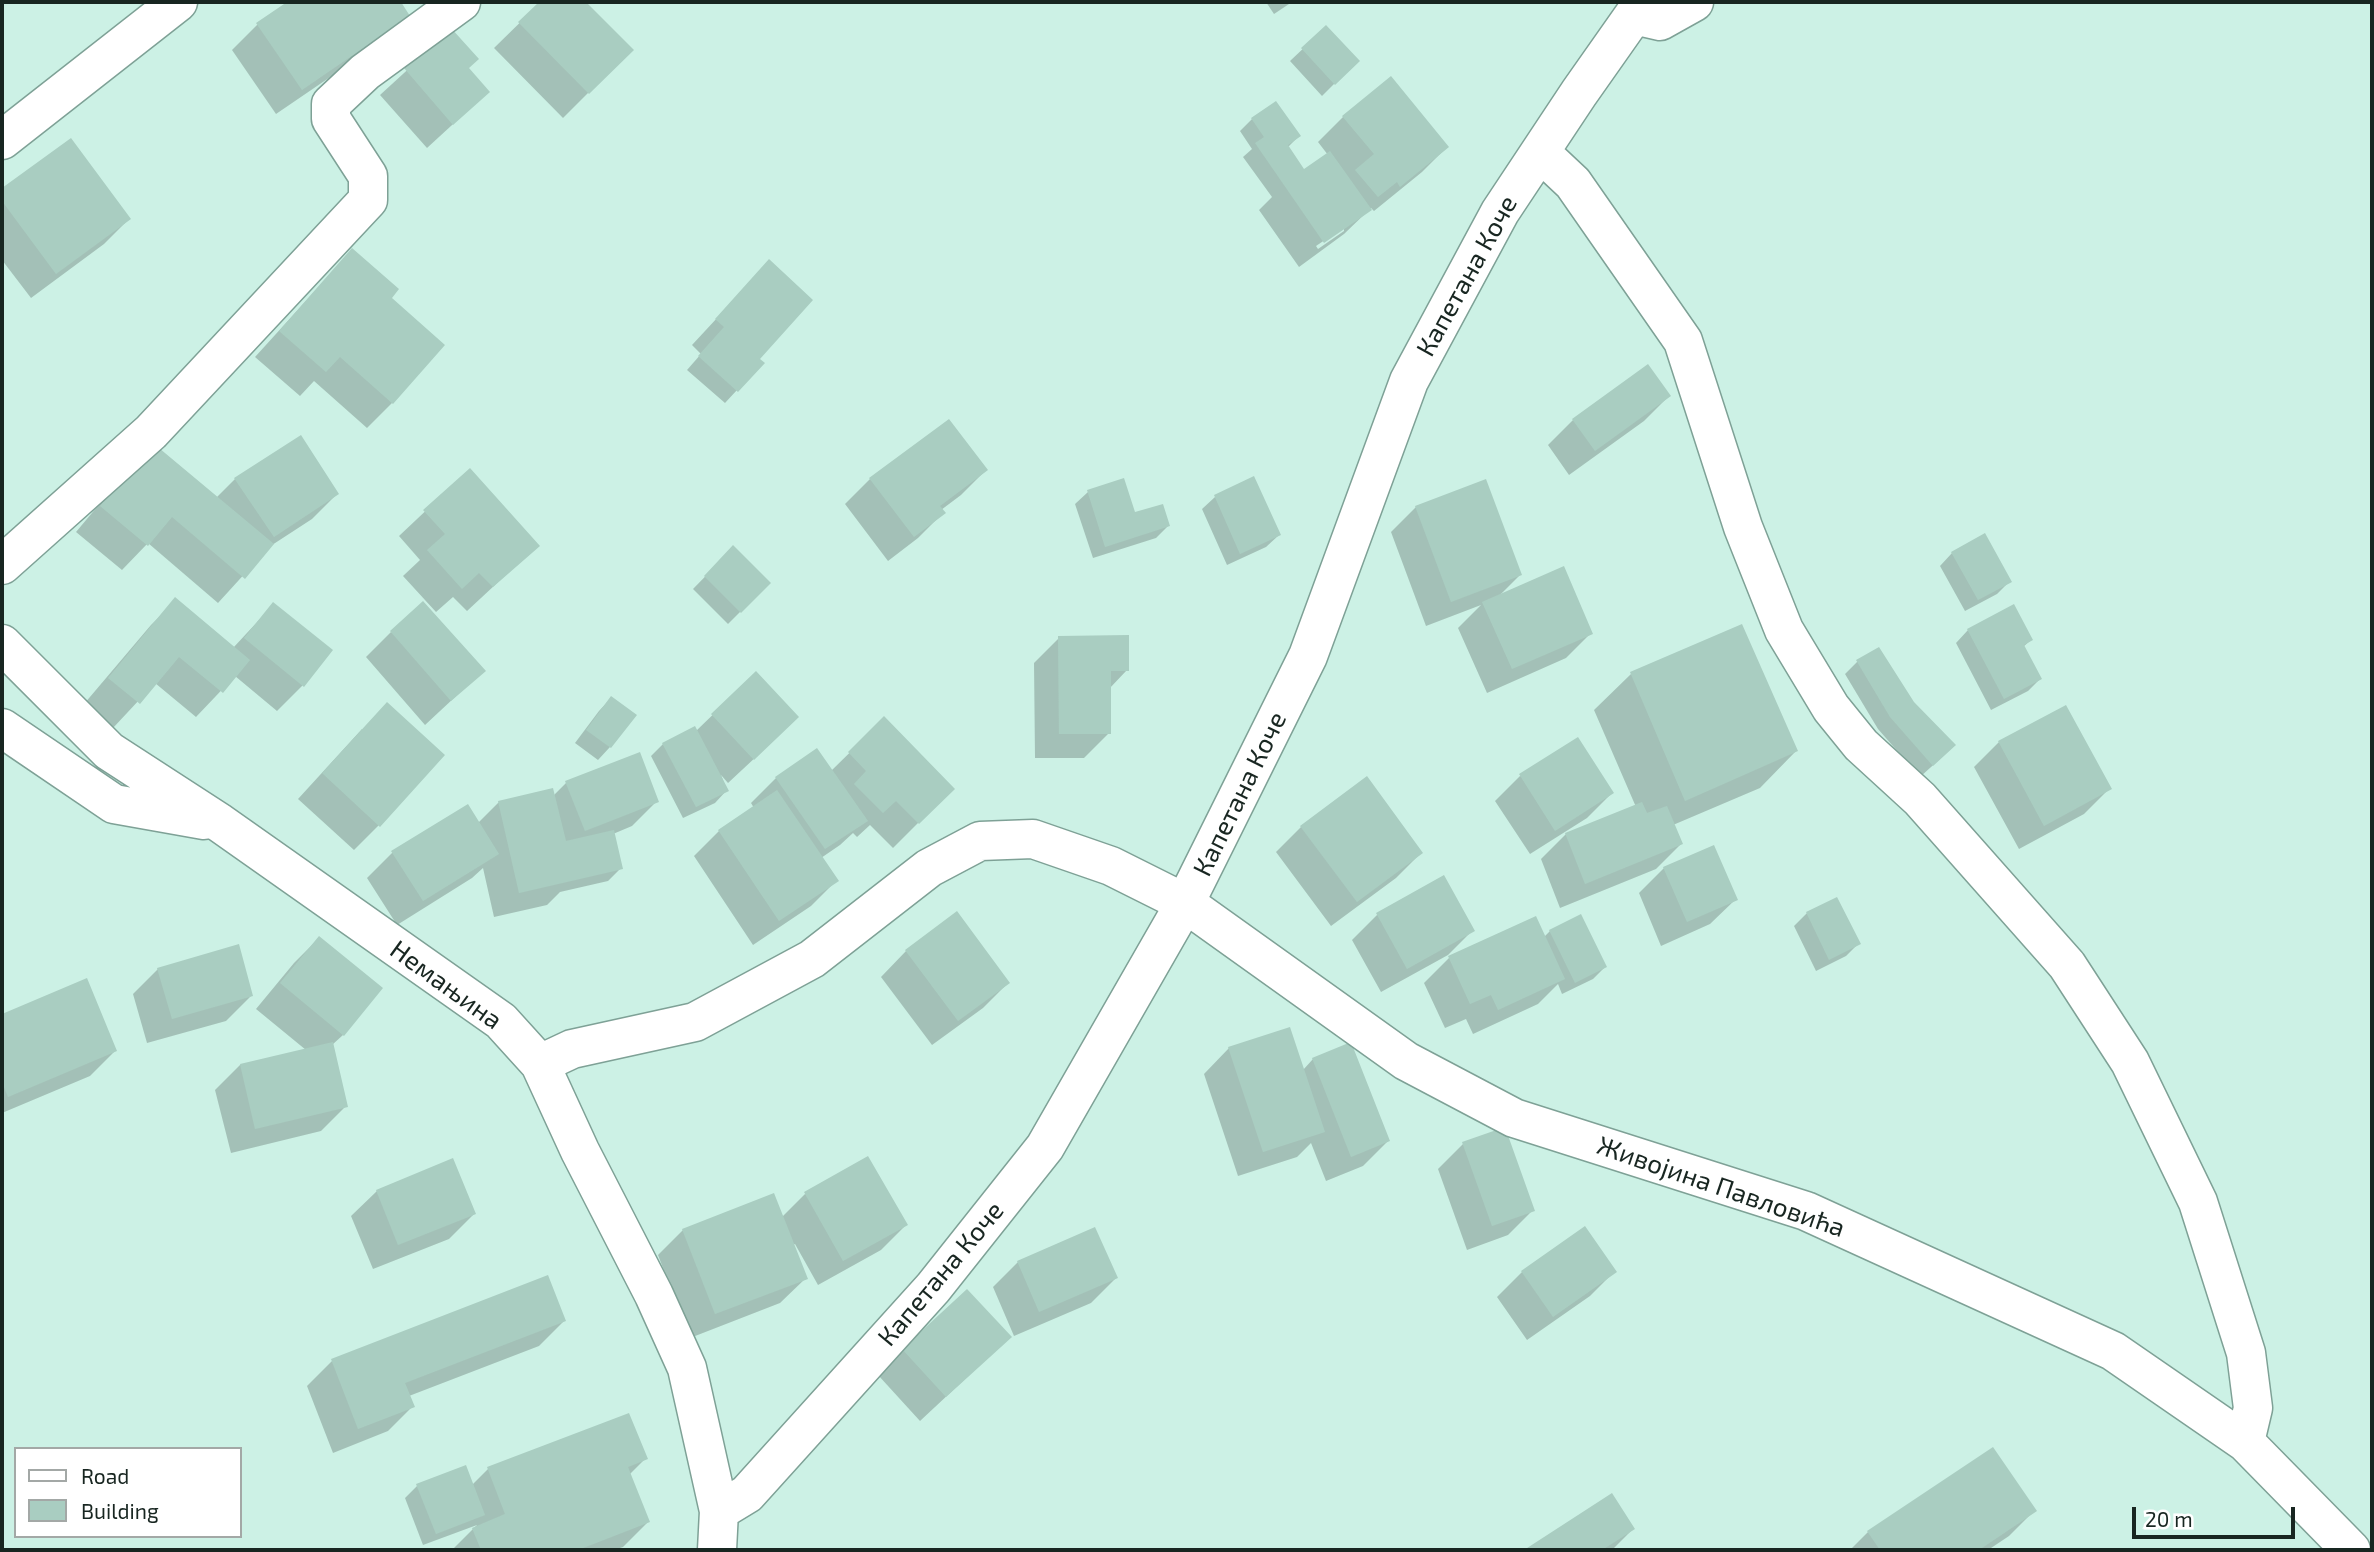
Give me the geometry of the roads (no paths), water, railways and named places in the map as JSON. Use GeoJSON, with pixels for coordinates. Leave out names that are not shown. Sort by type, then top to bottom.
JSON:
{"type":"FeatureCollection","features":[{"type":"Feature","properties":{"kind":"street"},"geometry":{"type":"LineString","coordinates":[[2,140],[177,2]]}},
{"type":"Feature","properties":{"kind":"street"},"geometry":{"type":"LineString","coordinates":[[2,565],[152,432],[368,200],[368,176],[331,119],[331,104],[365,72],[461,2]]}},
{"type":"Feature","properties":{"kind":"street"},"geometry":{"type":"LineString","coordinates":[[1639,8],[1660,21],[1694,2]]}},
{"type":"Feature","properties":{"kind":"street","name":"Капетана Коче"},"geometry":{"type":"LineString","coordinates":[[719,1511],[747,1494],[933,1288],[1045,1147],[1185,903],[1308,656],[1409,381],[1500,212],[1639,8]]}},
{"type":"Feature","properties":{"kind":"street"},"geometry":{"type":"LineString","coordinates":[[1540,152],[1573,183],[1684,341],[1743,527],[1784,630],[1831,708],[1861,745],[1920,799],[2067,965],[2130,1062],[2197,1202],[2246,1353],[2253,1408],[2245,1442]]}},
{"type":"Feature","properties":{"kind":"street","name":"Немањина"},"geometry":{"type":"LineString","coordinates":[[2,643],[109,751],[220,823],[501,1021],[540,1064],[580,1151],[654,1294],[687,1368],[719,1511],[718,1550]]}},
{"type":"Feature","properties":{"kind":"street"},"geometry":{"type":"LineString","coordinates":[[2,729],[114,804],[220,823]]}},
{"type":"Feature","properties":{"kind":"street","name":"Живојина Павловића"},"geometry":{"type":"LineString","coordinates":[[540,1064],[572,1049],[695,1022],[812,959],[929,868],[980,841],[1033,839],[1111,866],[1185,903],[1406,1062],[1514,1118],[1806,1211],[2113,1351],[2245,1442],[2351,1550]]}}]}
